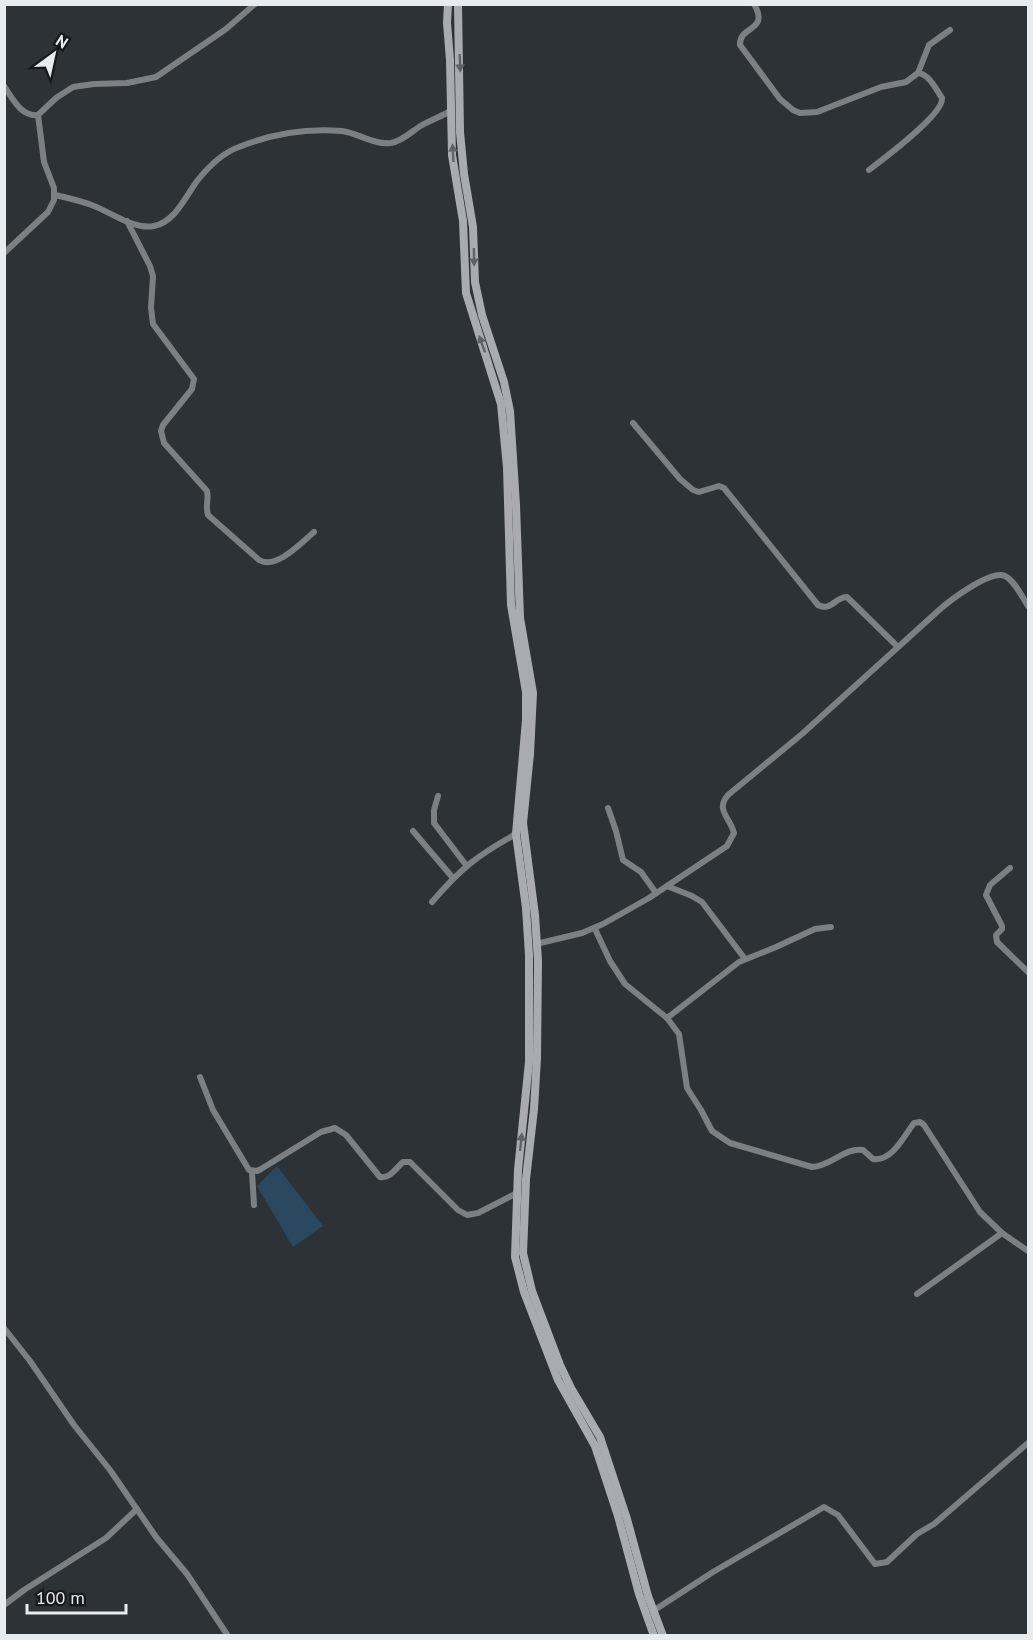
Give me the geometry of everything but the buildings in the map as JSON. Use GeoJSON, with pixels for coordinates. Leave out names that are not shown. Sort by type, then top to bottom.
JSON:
{"type":"FeatureCollection","features":[{"type":"Feature","properties":{"kind":"street"},"geometry":{"type":"LineString","coordinates":[[4,86],[23,111],[33,116],[38,115],[56,98],[73,87],[127,83],[156,77],[226,29],[255,4]]}},
{"type":"Feature","properties":{"kind":"street"},"geometry":{"type":"LineString","coordinates":[[448,4],[453,164],[464,232],[466,293],[496,385],[504,425],[511,605],[526,692],[516,834],[526,908],[530,1046],[517,1193],[515,1257],[524,1292],[563,1391],[595,1446],[618,1516],[639,1594],[654,1635]]}},
{"type":"Feature","properties":{"kind":"street"},"geometry":{"type":"LineString","coordinates":[[458,4],[460,132],[473,227],[475,282],[482,315],[507,395],[512,429],[520,618],[532,693],[530,754],[523,823],[536,944],[537,1058],[522,1241],[532,1291],[560,1365],[600,1437],[653,1611],[663,1635]]}},
{"type":"Feature","properties":{"kind":"street"},"geometry":{"type":"LineString","coordinates":[[754,4],[759,13],[759,20],[743,34],[739,40],[740,45],[780,99],[800,113],[817,112],[881,87],[906,82],[918,73],[929,45],[950,30]]}},
{"type":"Feature","properties":{"kind":"street"},"geometry":{"type":"LineString","coordinates":[[869,170],[922,126],[943,102],[927,77],[923,73],[918,73]]}},
{"type":"Feature","properties":{"kind":"street"},"geometry":{"type":"LineString","coordinates":[[55,195],[93,206],[142,226],[153,226],[171,217],[198,179],[218,159],[227,152],[257,140],[293,132],[344,131],[388,143],[405,138],[421,126],[451,111]]}},
{"type":"Feature","properties":{"kind":"street"},"geometry":{"type":"LineString","coordinates":[[4,253],[48,212],[55,195],[44,162],[38,115]]}},
{"type":"Feature","properties":{"kind":"street"},"geometry":{"type":"LineString","coordinates":[[127,221],[153,276],[151,308],[153,324],[194,379],[192,389],[163,425],[161,431],[164,443],[207,491],[208,515],[264,563],[275,562],[314,532]]}},
{"type":"Feature","properties":{"kind":"street"},"geometry":{"type":"LineString","coordinates":[[633,423],[693,490],[699,492],[719,486],[724,488],[818,605],[829,608],[841,597],[847,597],[898,647]]}},
{"type":"Feature","properties":{"kind":"street"},"geometry":{"type":"LineString","coordinates":[[536,944],[595,929],[667,886],[730,842],[734,833],[722,809],[728,795],[802,734],[947,603],[998,574],[1011,581],[1029,606]]}},
{"type":"Feature","properties":{"kind":"street"},"geometry":{"type":"LineString","coordinates":[[438,796],[434,810],[434,823],[466,865]]}},
{"type":"Feature","properties":{"kind":"street"},"geometry":{"type":"LineString","coordinates":[[608,808],[623,860],[641,872],[656,893]]}},
{"type":"Feature","properties":{"kind":"street"},"geometry":{"type":"LineString","coordinates":[[412,831],[453,878]]}},
{"type":"Feature","properties":{"kind":"street"},"geometry":{"type":"LineString","coordinates":[[432,902],[466,865],[516,834]]}},
{"type":"Feature","properties":{"kind":"street"},"geometry":{"type":"LineString","coordinates":[[1010,868],[990,885],[986,896],[1002,926],[996,935],[997,942],[1029,972]]}},
{"type":"Feature","properties":{"kind":"street"},"geometry":{"type":"LineString","coordinates":[[667,886],[702,902],[745,959]]}},
{"type":"Feature","properties":{"kind":"street"},"geometry":{"type":"LineString","coordinates":[[667,1018],[709,983],[745,959],[815,929],[831,927]]}},
{"type":"Feature","properties":{"kind":"street"},"geometry":{"type":"LineString","coordinates":[[595,929],[610,961],[625,984],[667,1018],[679,1034],[687,1088],[712,1131],[721,1138],[750,1149],[819,1167],[854,1149],[863,1150],[873,1159],[881,1158],[897,1146],[914,1123],[920,1122],[980,1212],[1002,1233],[1029,1251]]}},
{"type":"Feature","properties":{"kind":"street"},"geometry":{"type":"LineString","coordinates":[[200,1077],[207,1097],[222,1126],[245,1166],[252,1172],[254,1206]]}},
{"type":"Feature","properties":{"kind":"street"},"geometry":{"type":"LineString","coordinates":[[252,1172],[261,1169],[321,1132],[335,1128],[346,1134],[380,1177],[389,1176],[403,1162],[410,1162],[458,1210],[467,1215],[478,1213],[517,1193]]}},
{"type":"Feature","properties":{"kind":"street"},"geometry":{"type":"LineString","coordinates":[[917,1294],[1002,1233]]}},
{"type":"Feature","properties":{"kind":"street"},"geometry":{"type":"LineString","coordinates":[[4,1329],[110,1470],[156,1537],[187,1574],[228,1635]]}},
{"type":"Feature","properties":{"kind":"street"},"geometry":{"type":"LineString","coordinates":[[653,1611],[713,1572],[824,1507],[838,1515],[875,1564],[887,1562],[917,1534],[934,1524],[1029,1443]]}},
{"type":"Feature","properties":{"kind":"street"},"geometry":{"type":"LineString","coordinates":[[4,1605],[106,1538],[137,1509]]}},
{"type":"Feature","properties":{"kind":"shaded area"},"geometry":{"type":"Polygon","coordinates":[[[277,1166],[323,1226],[293,1247],[257,1186],[277,1166]]]}}]}
